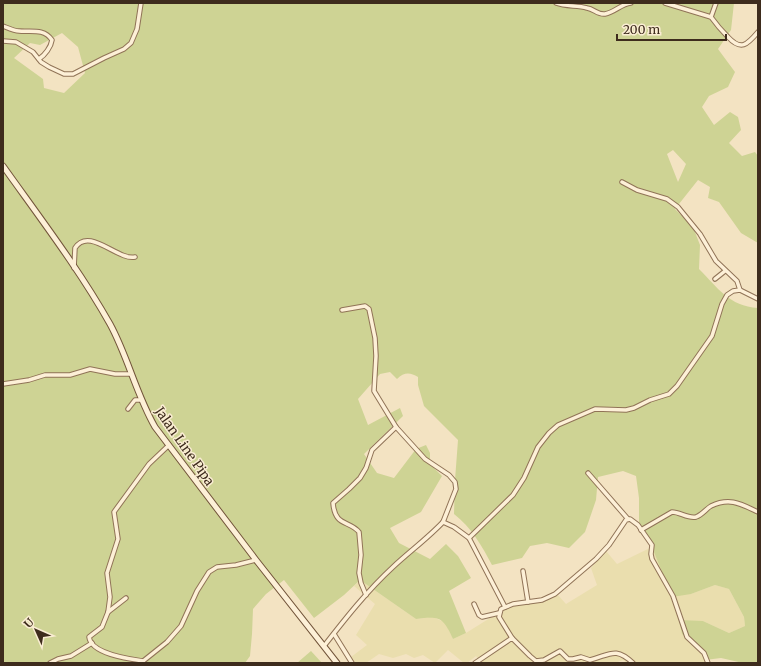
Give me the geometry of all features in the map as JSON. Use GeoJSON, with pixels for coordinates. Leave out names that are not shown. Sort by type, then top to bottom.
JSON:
{"type":"FeatureCollection","features":[{"type":"Feature","properties":{"kind":"main road","name":"Jalan Line Pipa"},"geometry":{"type":"LineString","coordinates":[[3,166],[74,269],[110,325],[121,347],[142,400],[155,426],[256,560],[337,663]]}},
{"type":"Feature","properties":{"kind":"street"},"geometry":{"type":"LineString","coordinates":[[3,41],[16,42],[33,52],[44,64],[61,72],[73,74],[124,49],[132,41],[138,29],[141,3]]}},
{"type":"Feature","properties":{"kind":"street"},"geometry":{"type":"LineString","coordinates":[[556,3],[565,6],[587,8],[602,14],[610,13],[625,4],[631,3]]}},
{"type":"Feature","properties":{"kind":"street"},"geometry":{"type":"LineString","coordinates":[[665,3],[711,17],[718,27],[738,45],[750,41],[758,32]]}},
{"type":"Feature","properties":{"kind":"street"},"geometry":{"type":"LineString","coordinates":[[711,17],[716,3]]}},
{"type":"Feature","properties":{"kind":"street"},"geometry":{"type":"LineString","coordinates":[[3,26],[17,31],[37,31],[48,35],[52,40],[51,45],[45,54],[39,59]]}},
{"type":"Feature","properties":{"kind":"street"},"geometry":{"type":"LineString","coordinates":[[622,182],[637,190],[667,199],[675,204],[700,234],[716,261],[737,281],[740,290]]}},
{"type":"Feature","properties":{"kind":"street"},"geometry":{"type":"LineString","coordinates":[[74,269],[76,263],[74,252],[75,248],[79,244],[87,241],[108,247],[128,258],[135,257]]}},
{"type":"Feature","properties":{"kind":"street"},"geometry":{"type":"LineString","coordinates":[[715,279],[726,271]]}},
{"type":"Feature","properties":{"kind":"street"},"geometry":{"type":"LineString","coordinates":[[469,538],[509,499],[524,478],[538,447],[549,433],[558,425],[595,409],[626,410],[667,395],[673,391],[711,338],[724,300],[730,292],[740,290],[758,299]]}},
{"type":"Feature","properties":{"kind":"street"},"geometry":{"type":"LineString","coordinates":[[324,646],[366,595],[392,568],[444,522],[456,489],[455,482],[449,475],[425,459],[396,427],[374,391],[376,356],[375,338],[370,309],[366,306],[342,310]]}},
{"type":"Feature","properties":{"kind":"street"},"geometry":{"type":"LineString","coordinates":[[3,384],[29,380],[45,375],[70,375],[90,368],[115,374],[131,374]]}},
{"type":"Feature","properties":{"kind":"street"},"geometry":{"type":"LineString","coordinates":[[128,409],[135,400],[142,400]]}},
{"type":"Feature","properties":{"kind":"street"},"geometry":{"type":"LineString","coordinates":[[366,595],[359,573],[361,555],[360,532],[356,528],[343,523],[340,520],[333,503],[360,478],[368,464],[372,450],[396,427]]}},
{"type":"Feature","properties":{"kind":"street"},"geometry":{"type":"LineString","coordinates":[[169,445],[149,464],[114,512],[118,539],[107,573],[110,597],[108,612],[102,627],[90,636],[89,640],[92,644],[113,655],[142,662],[167,642],[181,626],[197,591],[209,572],[217,568],[256,560]]}},
{"type":"Feature","properties":{"kind":"street"},"geometry":{"type":"LineString","coordinates":[[588,474],[628,519],[634,521],[652,545],[652,559],[673,596],[687,637],[704,654],[708,663]]}},
{"type":"Feature","properties":{"kind":"street"},"geometry":{"type":"LineString","coordinates":[[641,530],[670,513],[675,512],[690,517],[695,517],[711,507],[723,502],[733,501],[758,512]]}},
{"type":"Feature","properties":{"kind":"street"},"geometry":{"type":"LineString","coordinates":[[474,604],[482,617],[499,613],[501,609],[513,604],[548,598],[587,568],[603,552],[628,519]]}},
{"type":"Feature","properties":{"kind":"street"},"geometry":{"type":"LineString","coordinates":[[444,522],[469,538],[505,607]]}},
{"type":"Feature","properties":{"kind":"street"},"geometry":{"type":"LineString","coordinates":[[523,571],[528,602]]}},
{"type":"Feature","properties":{"kind":"street"},"geometry":{"type":"LineString","coordinates":[[108,612],[126,598]]}},
{"type":"Feature","properties":{"kind":"street"},"geometry":{"type":"LineString","coordinates":[[499,613],[500,619],[512,638],[536,661],[544,660],[560,651],[571,659],[580,657],[590,660],[607,654],[620,653],[626,656],[633,663]]}},
{"type":"Feature","properties":{"kind":"street"},"geometry":{"type":"LineString","coordinates":[[334,634],[352,663]]}},
{"type":"Feature","properties":{"kind":"street"},"geometry":{"type":"LineString","coordinates":[[475,663],[512,638]]}},
{"type":"Feature","properties":{"kind":"street"},"geometry":{"type":"LineString","coordinates":[[50,663],[74,655],[92,644]]}},
{"type":"Feature","properties":{"kind":"shaded area"},"geometry":{"type":"Polygon","coordinates":[[[652,547],[691,594],[715,585],[729,589],[744,617],[745,626],[729,633],[703,621],[706,663],[627,663],[623,660],[615,663],[584,663],[570,661],[570,663],[481,663],[476,656],[467,663],[464,663],[448,650],[435,663],[423,655],[414,658],[406,654],[393,658],[379,654],[366,663],[356,663],[351,657],[367,645],[356,635],[375,604],[354,586],[360,580],[416,619],[433,617],[446,623],[453,639],[466,633],[506,608],[523,603],[541,602],[557,594],[566,604],[597,585],[591,568],[606,551],[617,564],[652,547]]]}},
{"type":"Feature","properties":{"kind":"green space"},"geometry":{"type":"Polygon","coordinates":[[[3,3],[734,3],[731,30],[718,49],[735,72],[728,87],[709,96],[702,107],[714,125],[730,112],[738,117],[741,130],[729,143],[742,156],[755,152],[758,156],[758,243],[741,233],[719,202],[708,198],[710,187],[698,180],[675,209],[693,227],[700,245],[699,269],[718,289],[732,300],[748,307],[758,308],[758,663],[743,663],[721,658],[705,660],[704,652],[682,634],[679,620],[703,621],[729,633],[745,626],[744,617],[729,589],[715,585],[691,594],[672,597],[652,547],[639,522],[639,498],[636,476],[623,471],[598,477],[596,500],[585,532],[569,548],[547,543],[530,546],[522,558],[492,565],[471,531],[454,514],[458,440],[424,406],[418,385],[418,377],[412,374],[407,374],[402,375],[397,379],[390,372],[380,374],[358,399],[368,425],[400,408],[403,416],[364,454],[377,473],[394,478],[416,449],[426,445],[430,453],[430,464],[442,476],[421,512],[390,528],[399,543],[430,559],[446,544],[458,556],[471,578],[449,591],[466,633],[453,639],[446,626],[440,620],[436,618],[416,619],[360,580],[344,595],[314,618],[284,580],[266,594],[253,609],[250,656],[245,663],[3,663],[3,3]],[[62,33],[40,45],[30,43],[14,58],[43,79],[44,88],[64,93],[85,73],[78,47],[62,33]],[[673,150],[667,154],[678,182],[686,164],[673,150]]]}},
{"type":"Feature","properties":{"kind":"green space"},"geometry":{"type":"Polygon","coordinates":[[[311,651],[322,663],[297,663],[311,651]]]}}]}
